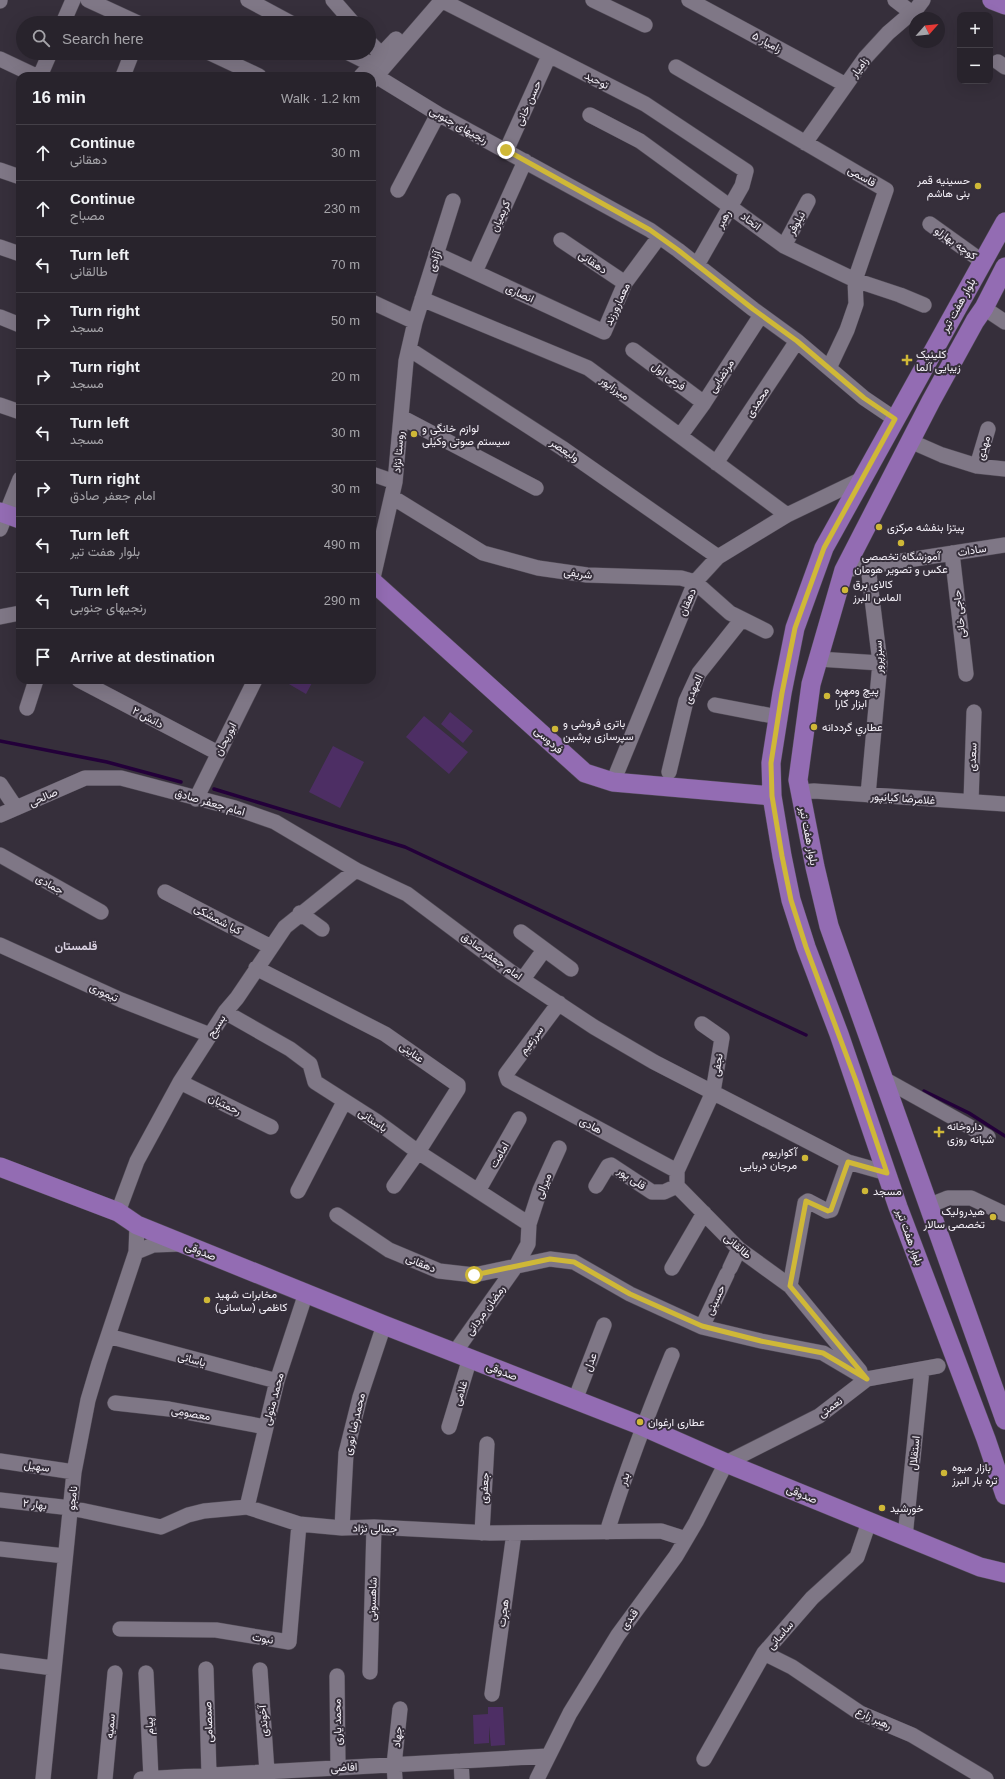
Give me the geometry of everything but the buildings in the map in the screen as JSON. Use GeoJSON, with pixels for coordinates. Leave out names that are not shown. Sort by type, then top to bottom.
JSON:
{"type":"FeatureCollection","features":[{"type":"Feature","properties":{"kind":"main road"},"geometry":{"type":"LineString","coordinates":[[992,0],[1005,6]]}},
{"type":"Feature","properties":{"kind":"main road","name":"بلوار هفت تیر"},"geometry":{"type":"LineString","coordinates":[[1005,222],[824,548],[795,628],[778,716],[771,763],[772,796],[782,856],[791,900],[806,947],[856,1081],[887,1173],[956,1363],[986,1439],[1005,1495]]}},
{"type":"Feature","properties":{"kind":"main road","name":"بلوار هفت تیر"},"geometry":{"type":"LineString","coordinates":[[1005,267],[910,441],[844,570],[811,684],[798,780],[815,867],[829,926],[928,1206],[1000,1391],[1005,1420]]}},
{"type":"Feature","properties":{"kind":"main road"},"geometry":{"type":"LineString","coordinates":[[956,310],[957,320],[961,327],[966,327],[980,315]]}},
{"type":"Feature","properties":{"kind":"main road"},"geometry":{"type":"LineString","coordinates":[[932,352],[942,348],[948,349],[951,354],[952,364]]}},
{"type":"Feature","properties":{"kind":"main road","name":"فردوسی"},"geometry":{"type":"LineString","coordinates":[[376,585],[585,772],[614,782],[772,796]]}},
{"type":"Feature","properties":{"kind":"main road"},"geometry":{"type":"LineString","coordinates":[[856,1081],[865,1087],[876,1082],[882,1076]]}},
{"type":"Feature","properties":{"kind":"main road"},"geometry":{"type":"LineString","coordinates":[[867,1112],[869,1103],[876,1098],[883,1099],[892,1104]]}},
{"type":"Feature","properties":{"kind":"main road","name":"صدوقی"},"geometry":{"type":"LineString","coordinates":[[0,1166],[118,1212],[136,1225],[384,1325],[642,1426],[726,1463],[980,1568],[1005,1573]]}},
{"type":"Feature","properties":{"kind":"street"},"geometry":{"type":"LineString","coordinates":[[66,16],[73,0]]}},
{"type":"Feature","properties":{"kind":"street"},"geometry":{"type":"LineString","coordinates":[[88,0],[123,16]]}},
{"type":"Feature","properties":{"kind":"street"},"geometry":{"type":"LineString","coordinates":[[248,0],[278,16]]}},
{"type":"Feature","properties":{"kind":"street"},"geometry":{"type":"LineString","coordinates":[[334,0],[347,16]]}},
{"type":"Feature","properties":{"kind":"street"},"geometry":{"type":"LineString","coordinates":[[375,69],[432,0]]}},
{"type":"Feature","properties":{"kind":"street"},"geometry":{"type":"LineString","coordinates":[[375,69],[441,0]]}},
{"type":"Feature","properties":{"kind":"street","name":"توحید"},"geometry":{"type":"LineString","coordinates":[[441,0],[645,104],[746,171]]}},
{"type":"Feature","properties":{"kind":"street"},"geometry":{"type":"LineString","coordinates":[[593,0],[645,24]]}},
{"type":"Feature","properties":{"kind":"street","name":"زامیار ۵"},"geometry":{"type":"LineString","coordinates":[[689,0],[846,85]]}},
{"type":"Feature","properties":{"kind":"street"},"geometry":{"type":"LineString","coordinates":[[895,0],[912,12]]}},
{"type":"Feature","properties":{"kind":"street","name":"زامیار"},"geometry":{"type":"LineString","coordinates":[[912,12],[923,0]]}},
{"type":"Feature","properties":{"kind":"street","name":"زامیار"},"geometry":{"type":"LineString","coordinates":[[805,143],[865,58],[883,38],[909,15]]}},
{"type":"Feature","properties":{"kind":"street","name":"حسن خانی"},"geometry":{"type":"LineString","coordinates":[[506,150],[549,56]]}},
{"type":"Feature","properties":{"kind":"street"},"geometry":{"type":"LineString","coordinates":[[0,59],[28,72]]}},
{"type":"Feature","properties":{"kind":"street"},"geometry":{"type":"LineString","coordinates":[[42,72],[47,60]]}},
{"type":"Feature","properties":{"kind":"street"},"geometry":{"type":"LineString","coordinates":[[125,72],[129,60]]}},
{"type":"Feature","properties":{"kind":"street"},"geometry":{"type":"LineString","coordinates":[[225,60],[250,72]]}},
{"type":"Feature","properties":{"kind":"street"},"geometry":{"type":"LineString","coordinates":[[360,60],[375,69]]}},
{"type":"Feature","properties":{"kind":"street","name":"قاسمی"},"geometry":{"type":"LineString","coordinates":[[676,67],[886,190],[855,280],[856,304],[847,330],[829,368]]}},
{"type":"Feature","properties":{"kind":"street","name":"رنجیهای جنوبی"},"geometry":{"type":"LineString","coordinates":[[375,69],[438,114],[622,214],[659,237],[797,341],[864,398],[895,419]]}},
{"type":"Feature","properties":{"kind":"street"},"geometry":{"type":"LineString","coordinates":[[398,190],[438,114]]}},
{"type":"Feature","properties":{"kind":"street","name":"اتحاد"},"geometry":{"type":"LineString","coordinates":[[590,114],[640,141],[784,246],[855,280],[900,295],[924,305]]}},
{"type":"Feature","properties":{"kind":"street","name":"کریمیان"},"geometry":{"type":"LineString","coordinates":[[475,272],[525,161]]}},
{"type":"Feature","properties":{"kind":"street"},"geometry":{"type":"LineString","coordinates":[[0,170],[16,176]]}},
{"type":"Feature","properties":{"kind":"street","name":"رهبر"},"geometry":{"type":"LineString","coordinates":[[697,265],[742,186],[746,171]]}},
{"type":"Feature","properties":{"kind":"street","name":"آزادی"},"geometry":{"type":"LineString","coordinates":[[415,322],[453,201]]}},
{"type":"Feature","properties":{"kind":"street","name":"نیلوفر"},"geometry":{"type":"LineString","coordinates":[[784,246],[808,201]]}},
{"type":"Feature","properties":{"kind":"street","name":"کوچه بهارلو"},"geometry":{"type":"LineString","coordinates":[[930,224],[983,262]]}},
{"type":"Feature","properties":{"kind":"street","name":"معمارورزند"},"geometry":{"type":"LineString","coordinates":[[604,332],[625,284],[659,237]]}},
{"type":"Feature","properties":{"kind":"street","name":"دهقانی"},"geometry":{"type":"LineString","coordinates":[[561,240],[625,284]]}},
{"type":"Feature","properties":{"kind":"street"},"geometry":{"type":"LineString","coordinates":[[0,248],[16,253]]}},
{"type":"Feature","properties":{"kind":"street","name":"انصاری"},"geometry":{"type":"LineString","coordinates":[[436,254],[604,332]]}},
{"type":"Feature","properties":{"kind":"street","name":"میرزاپور"},"geometry":{"type":"LineString","coordinates":[[422,299],[588,368],[787,515]]}},
{"type":"Feature","properties":{"kind":"street"},"geometry":{"type":"LineString","coordinates":[[376,304],[415,322]]}},
{"type":"Feature","properties":{"kind":"street","name":"مرتضایی"},"geometry":{"type":"LineString","coordinates":[[680,436],[704,403],[761,315]]}},
{"type":"Feature","properties":{"kind":"street"},"geometry":{"type":"LineString","coordinates":[[980,315],[1005,322]]}},
{"type":"Feature","properties":{"kind":"street"},"geometry":{"type":"LineString","coordinates":[[0,317],[16,323]]}},
{"type":"Feature","properties":{"kind":"street","name":"روستا نژاد"},"geometry":{"type":"LineString","coordinates":[[376,564],[395,482],[406,361],[415,322]]}},
{"type":"Feature","properties":{"kind":"street","name":"محمدی"},"geometry":{"type":"LineString","coordinates":[[716,463],[797,341]]}},
{"type":"Feature","properties":{"kind":"street","name":"ولیعصر"},"geometry":{"type":"LineString","coordinates":[[409,349],[562,448],[718,557]]}},
{"type":"Feature","properties":{"kind":"street","name":"فرعی اول"},"geometry":{"type":"LineString","coordinates":[[633,350],[704,403]]}},
{"type":"Feature","properties":{"kind":"street"},"geometry":{"type":"LineString","coordinates":[[0,405],[16,411]]}},
{"type":"Feature","properties":{"kind":"street"},"geometry":{"type":"LineString","coordinates":[[400,417],[536,488]]}},
{"type":"Feature","properties":{"kind":"street","name":"مهدی"},"geometry":{"type":"LineString","coordinates":[[977,466],[988,429]]}},
{"type":"Feature","properties":{"kind":"street"},"geometry":{"type":"LineString","coordinates":[[910,441],[942,455],[977,466],[1005,469]]}},
{"type":"Feature","properties":{"kind":"street"},"geometry":{"type":"LineString","coordinates":[[376,475],[395,482]]}},
{"type":"Feature","properties":{"kind":"street","name":"دهقان"},"geometry":{"type":"LineString","coordinates":[[614,782],[696,582],[718,557],[787,515],[862,479]]}},
{"type":"Feature","properties":{"kind":"street"},"geometry":{"type":"LineString","coordinates":[[7,518],[16,491]]}},
{"type":"Feature","properties":{"kind":"street","name":"شریفی"},"geometry":{"type":"LineString","coordinates":[[392,497],[483,553],[538,568],[587,576],[681,578],[696,582]]}},
{"type":"Feature","properties":{"kind":"street","name":"سادات"},"geometry":{"type":"LineString","coordinates":[[844,570],[1005,545]]}},
{"type":"Feature","properties":{"kind":"street","name":"حاجی خانی"},"geometry":{"type":"LineString","coordinates":[[952,553],[966,674]]}},
{"type":"Feature","properties":{"kind":"street","name":"سبزپرور"},"geometry":{"type":"LineString","coordinates":[[868,566],[880,663],[868,795]]}},
{"type":"Feature","properties":{"kind":"street"},"geometry":{"type":"LineString","coordinates":[[696,582],[730,613],[766,631]]}},
{"type":"Feature","properties":{"kind":"street"},"geometry":{"type":"LineString","coordinates":[[0,617],[16,614]]}},
{"type":"Feature","properties":{"kind":"street","name":"المهدی"},"geometry":{"type":"LineString","coordinates":[[669,772],[686,701],[699,673],[742,619]]}},
{"type":"Feature","properties":{"kind":"street"},"geometry":{"type":"LineString","coordinates":[[818,659],[880,663]]}},
{"type":"Feature","properties":{"kind":"street"},"geometry":{"type":"LineString","coordinates":[[27,708],[35,684]]}},
{"type":"Feature","properties":{"kind":"street","name":"دانش ۲"},"geometry":{"type":"LineString","coordinates":[[87,684],[218,753]]}},
{"type":"Feature","properties":{"kind":"street","name":"ابوریحان"},"geometry":{"type":"LineString","coordinates":[[196,799],[248,684]]}},
{"type":"Feature","properties":{"kind":"street"},"geometry":{"type":"LineString","coordinates":[[715,705],[778,716]]}},
{"type":"Feature","properties":{"kind":"street","name":"سعدی"},"geometry":{"type":"LineString","coordinates":[[971,802],[974,712]]}},
{"type":"Feature","properties":{"kind":"street","name":"امام جعفر صادق"},"geometry":{"type":"LineString","coordinates":[[85,778],[121,778],[196,799],[235,808],[275,822],[356,870],[407,894],[523,979],[594,1027],[654,1062],[848,1162],[887,1173]]}},
{"type":"Feature","properties":{"kind":"street","name":"صالحی"},"geometry":{"type":"LineString","coordinates":[[0,815],[85,778]]}},
{"type":"Feature","properties":{"kind":"street"},"geometry":{"type":"LineString","coordinates":[[0,784],[16,808]]}},
{"type":"Feature","properties":{"kind":"street","name":"غلامرضا کیانپور"},"geometry":{"type":"LineString","coordinates":[[801,792],[814,791],[1005,804]]}},
{"type":"Feature","properties":{"kind":"street","name":"جمادی"},"geometry":{"type":"LineString","coordinates":[[0,856],[101,912]]}},
{"type":"Feature","properties":{"kind":"street","name":"بسیح"},"geometry":{"type":"LineString","coordinates":[[118,1212],[137,1161],[180,1082],[225,1012],[237,998],[285,927],[300,913],[356,870]]}},
{"type":"Feature","properties":{"kind":"street","name":"کیا شمشکی"},"geometry":{"type":"LineString","coordinates":[[165,892],[271,947]]}},
{"type":"Feature","properties":{"kind":"street"},"geometry":{"type":"LineString","coordinates":[[300,913],[322,929]]}},
{"type":"Feature","properties":{"kind":"street"},"geometry":{"type":"LineString","coordinates":[[521,932],[571,969]]}},
{"type":"Feature","properties":{"kind":"street","name":"تیموری"},"geometry":{"type":"LineString","coordinates":[[0,945],[121,1000],[210,1035]]}},
{"type":"Feature","properties":{"kind":"street"},"geometry":{"type":"LineString","coordinates":[[523,979],[544,950]]}},
{"type":"Feature","properties":{"kind":"street","name":"عنایتی"},"geometry":{"type":"LineString","coordinates":[[256,968],[385,1034],[456,1083],[458,1089],[418,1152],[394,1186]]}},
{"type":"Feature","properties":{"kind":"street","name":"سرزعیم"},"geometry":{"type":"LineString","coordinates":[[506,1077],[506,1074],[559,1003]]}},
{"type":"Feature","properties":{"kind":"street","name":"باستانی"},"geometry":{"type":"LineString","coordinates":[[225,1012],[290,1049],[310,1064],[315,1082],[344,1102],[376,1121],[418,1152],[529,1224]]}},
{"type":"Feature","properties":{"kind":"street","name":"نجفی"},"geometry":{"type":"LineString","coordinates":[[702,1024],[722,1038],[713,1092]]}},
{"type":"Feature","properties":{"kind":"street"},"geometry":{"type":"LineString","coordinates":[[882,1076],[988,1137]]}},
{"type":"Feature","properties":{"kind":"street","name":"هادی"},"geometry":{"type":"LineString","coordinates":[[506,1077],[508,1080],[677,1178]]}},
{"type":"Feature","properties":{"kind":"street","name":"رحمتیان"},"geometry":{"type":"LineString","coordinates":[[180,1082],[270,1127]]}},
{"type":"Feature","properties":{"kind":"street"},"geometry":{"type":"LineString","coordinates":[[677,1178],[713,1092]]}},
{"type":"Feature","properties":{"kind":"street"},"geometry":{"type":"LineString","coordinates":[[298,1191],[344,1102]]}},
{"type":"Feature","properties":{"kind":"street","name":"امامت"},"geometry":{"type":"LineString","coordinates":[[478,1191],[519,1119]]}},
{"type":"Feature","properties":{"kind":"street","name":"میرالی"},"geometry":{"type":"LineString","coordinates":[[529,1224],[540,1190],[559,1148]]}},
{"type":"Feature","properties":{"kind":"street"},"geometry":{"type":"LineString","coordinates":[[790,1286],[805,1203],[808,1201],[828,1211],[831,1210],[848,1162]]}},
{"type":"Feature","properties":{"kind":"street","name":"قلی پور"},"geometry":{"type":"LineString","coordinates":[[596,1186],[608,1166],[611,1165],[652,1192],[664,1192],[677,1178]]}},
{"type":"Feature","properties":{"kind":"street","name":"طالقانی"},"geometry":{"type":"LineString","coordinates":[[677,1178],[704,1213],[739,1249],[790,1286],[867,1379]]}},
{"type":"Feature","properties":{"kind":"street"},"geometry":{"type":"LineString","coordinates":[[928,1206],[948,1198],[971,1198],[1005,1214]]}},
{"type":"Feature","properties":{"kind":"street"},"geometry":{"type":"LineString","coordinates":[[672,1268],[704,1213]]}},
{"type":"Feature","properties":{"kind":"street","name":"دهقانی"},"geometry":{"type":"LineString","coordinates":[[337,1215],[389,1250],[439,1271],[474,1275],[550,1259],[574,1262],[630,1294],[702,1326],[761,1341],[823,1353],[867,1379]]}},
{"type":"Feature","properties":{"kind":"street","name":"رمضان مردانی"},"geometry":{"type":"LineString","coordinates":[[462,1355],[528,1244],[529,1224]]}},
{"type":"Feature","properties":{"kind":"street","name":"نامجو"},"geometry":{"type":"LineString","coordinates":[[43,1779],[53,1668],[74,1472],[88,1400],[136,1252],[136,1225]]}},
{"type":"Feature","properties":{"kind":"street"},"geometry":{"type":"LineString","coordinates":[[136,1252],[152,1246],[186,1245]]}},
{"type":"Feature","properties":{"kind":"street","name":"حسینی"},"geometry":{"type":"LineString","coordinates":[[702,1326],[739,1249]]}},
{"type":"Feature","properties":{"kind":"street","name":"محمد متولی"},"geometry":{"type":"LineString","coordinates":[[247,1507],[277,1381],[306,1293]]}},
{"type":"Feature","properties":{"kind":"street","name":"محمدرضا نوری"},"geometry":{"type":"LineString","coordinates":[[342,1528],[346,1453],[360,1397],[384,1325]]}},
{"type":"Feature","properties":{"kind":"street","name":"عدل"},"geometry":{"type":"LineString","coordinates":[[575,1400],[604,1325]]}},
{"type":"Feature","properties":{"kind":"street","name":"یاسائی"},"geometry":{"type":"LineString","coordinates":[[108,1336],[277,1381]]}},
{"type":"Feature","properties":{"kind":"street"},"geometry":{"type":"LineString","coordinates":[[642,1426],[672,1354]]}},
{"type":"Feature","properties":{"kind":"street","name":"غلامی"},"geometry":{"type":"LineString","coordinates":[[449,1427],[462,1355]]}},
{"type":"Feature","properties":{"kind":"street","name":"نعمتی"},"geometry":{"type":"LineString","coordinates":[[726,1463],[818,1416],[867,1379],[938,1366]]}},
{"type":"Feature","properties":{"kind":"street","name":"استقلال"},"geometry":{"type":"LineString","coordinates":[[905,1537],[922,1369]]}},
{"type":"Feature","properties":{"kind":"street","name":"معصومی"},"geometry":{"type":"LineString","coordinates":[[115,1403],[169,1409],[266,1427]]}},
{"type":"Feature","properties":{"kind":"street","name":"بدر"},"geometry":{"type":"LineString","coordinates":[[607,1532],[642,1426]]}},
{"type":"Feature","properties":{"kind":"street","name":"جعفری"},"geometry":{"type":"LineString","coordinates":[[482,1533],[487,1444]]}},
{"type":"Feature","properties":{"kind":"street","name":"سهیل"},"geometry":{"type":"LineString","coordinates":[[0,1460],[74,1472]]}},
{"type":"Feature","properties":{"kind":"street","name":"قندی"},"geometry":{"type":"LineString","coordinates":[[537,1779],[570,1713],[618,1635],[676,1556],[696,1522],[726,1463]]}},
{"type":"Feature","properties":{"kind":"street","name":"بهار ۲"},"geometry":{"type":"LineString","coordinates":[[0,1500],[70,1508]]}},
{"type":"Feature","properties":{"kind":"street","name":"جمالی نژاد"},"geometry":{"type":"LineString","coordinates":[[70,1508],[161,1527],[188,1515],[204,1511],[247,1507],[299,1524],[342,1528],[374,1527],[482,1533],[661,1532],[686,1539]]}},
{"type":"Feature","properties":{"kind":"street","name":"ساسانی"},"geometry":{"type":"LineString","coordinates":[[704,1759],[764,1653],[812,1598],[857,1557],[869,1522]]}},
{"type":"Feature","properties":{"kind":"street","name":"نبوت"},"geometry":{"type":"LineString","coordinates":[[120,1629],[216,1630],[289,1642],[299,1524]]}},
{"type":"Feature","properties":{"kind":"street","name":"شاهسونی"},"geometry":{"type":"LineString","coordinates":[[370,1672],[374,1527]]}},
{"type":"Feature","properties":{"kind":"street","name":"هجرت"},"geometry":{"type":"LineString","coordinates":[[492,1694],[514,1533]]}},
{"type":"Feature","properties":{"kind":"street"},"geometry":{"type":"LineString","coordinates":[[0,1549],[65,1556]]}},
{"type":"Feature","properties":{"kind":"street","name":"رهبر زارع"},"geometry":{"type":"LineString","coordinates":[[764,1653],[792,1667],[860,1713],[912,1735],[986,1779]]}},
{"type":"Feature","properties":{"kind":"street"},"geometry":{"type":"LineString","coordinates":[[0,1661],[53,1668]]}},
{"type":"Feature","properties":{"kind":"street","name":"صمصامی"},"geometry":{"type":"LineString","coordinates":[[206,1669],[210,1775]]}},
{"type":"Feature","properties":{"kind":"street","name":"آخوندی"},"geometry":{"type":"LineString","coordinates":[[260,1670],[267,1772]]}},
{"type":"Feature","properties":{"kind":"street","name":"سمیه"},"geometry":{"type":"LineString","coordinates":[[105,1779],[115,1673]]}},
{"type":"Feature","properties":{"kind":"street","name":"پیام"},"geometry":{"type":"LineString","coordinates":[[146,1673],[146,1779]]}},
{"type":"Feature","properties":{"kind":"street","name":"محمد یاری"},"geometry":{"type":"LineString","coordinates":[[337,1676],[338,1768]]}},
{"type":"Feature","properties":{"kind":"street","name":"جهاد"},"geometry":{"type":"LineString","coordinates":[[394,1772],[400,1709]]}},
{"type":"Feature","properties":{"kind":"street","name":"افاضی"},"geometry":{"type":"LineString","coordinates":[[146,1779],[210,1775],[242,1776],[267,1772],[322,1774],[338,1768],[394,1772],[461,1761],[548,1756]]}},
{"type":"Feature","properties":{"kind":"street"},"geometry":{"type":"LineString","coordinates":[[461,1761],[462,1779]]}},
{"type":"Feature","properties":{"kind":"shaded area"},"geometry":{"type":"Polygon","coordinates":[[[289,684],[311,684],[306,694],[289,684]]]}},
{"type":"Feature","properties":{"kind":"shaded area"},"geometry":{"type":"Polygon","coordinates":[[[450,712],[473,731],[463,743],[441,724],[450,712]]]}},
{"type":"Feature","properties":{"kind":"shaded area"},"geometry":{"type":"Polygon","coordinates":[[[424,716],[468,752],[449,774],[406,737],[424,716]]]}},
{"type":"Feature","properties":{"kind":"shaded area"},"geometry":{"type":"Polygon","coordinates":[[[333,746],[364,762],[340,808],[309,792],[333,746]]]}},
{"type":"Feature","properties":{"kind":"shaded area"},"geometry":{"type":"Polygon","coordinates":[[[488,1707],[503,1707],[505,1745],[491,1746],[489,1726],[489,1743],[474,1744],[473,1715],[488,1714],[488,1707]]]}},
{"type":"Feature","properties":{"kind":"waterway"},"geometry":{"type":"LineString","coordinates":[[0,741],[107,762],[181,782]]}},
{"type":"Feature","properties":{"kind":"waterway"},"geometry":{"type":"LineString","coordinates":[[214,789],[405,847],[806,1035]]}},
{"type":"Feature","properties":{"kind":"waterway"},"geometry":{"type":"LineString","coordinates":[[924,1091],[969,1113],[1005,1136]]}},
{"type":"Feature","properties":{"kind":"place","name":"حسینیه قمر بنی هاشم"},"geometry":{"type":"Point","coordinates":[978,186]}},
{"type":"Feature","properties":{"kind":"place","name":"کلینیک زیبایی آلما"},"geometry":{"type":"Point","coordinates":[907,360]}},
{"type":"Feature","properties":{"kind":"place","name":"لوازم خانگی و سیستم صوتی وکیلی"},"geometry":{"type":"Point","coordinates":[414,434]}},
{"type":"Feature","properties":{"kind":"place","name":"پیتزا بنفشه مرکزی"},"geometry":{"type":"Point","coordinates":[879,527]}},
{"type":"Feature","properties":{"kind":"place","name":"آموزشگاه تخصصی عکس و تصویر هومان"},"geometry":{"type":"Point","coordinates":[901,543]}},
{"type":"Feature","properties":{"kind":"place","name":"کالای برق الماس البرز"},"geometry":{"type":"Point","coordinates":[845,590]}},
{"type":"Feature","properties":{"kind":"place","name":"پیچ ومهره ابزار کارا"},"geometry":{"type":"Point","coordinates":[827,696]}},
{"type":"Feature","properties":{"kind":"place","name":"عطاري گرددانه"},"geometry":{"type":"Point","coordinates":[814,727]}},
{"type":"Feature","properties":{"kind":"place","name":"باتری فروشی و سپرسازی پرشین"},"geometry":{"type":"Point","coordinates":[555,729]}},
{"type":"Feature","properties":{"kind":"place","name":"داروخانه شبانه روزی"},"geometry":{"type":"Point","coordinates":[939,1132]}},
{"type":"Feature","properties":{"kind":"place","name":"آکواریوم مرجان دریایی"},"geometry":{"type":"Point","coordinates":[805,1158]}},
{"type":"Feature","properties":{"kind":"place","name":"مسجد"},"geometry":{"type":"Point","coordinates":[865,1191]}},
{"type":"Feature","properties":{"kind":"place","name":"هیدرولیک تخصصی سالار"},"geometry":{"type":"Point","coordinates":[993,1217]}},
{"type":"Feature","properties":{"kind":"place","name":"مخابرات شهید کاظمی (ساسانی)"},"geometry":{"type":"Point","coordinates":[207,1300]}},
{"type":"Feature","properties":{"kind":"place","name":"عطاری ارغوان"},"geometry":{"type":"Point","coordinates":[640,1422]}},
{"type":"Feature","properties":{"kind":"place","name":"بازار میوه تره بار البرز"},"geometry":{"type":"Point","coordinates":[944,1473]}},
{"type":"Feature","properties":{"kind":"place","name":"خورشید"},"geometry":{"type":"Point","coordinates":[882,1508]}},
{"type":"Feature","properties":{"kind":"district","name":"قلمستان"},"geometry":{"type":"Point","coordinates":[76,946]}},
{"type":"Feature","properties":{"kind":"route"},"geometry":{"type":"LineString","coordinates":[[474,1275],[550,1259],[574,1262],[630,1294],[702,1326],[761,1341],[823,1353],[867,1379],[790,1286],[806,1201],[828,1211],[831,1210],[848,1162],[887,1173],[856,1081],[806,947],[791,900],[772,796],[771,763],[782,693],[795,628],[824,548],[895,419],[864,398],[797,341],[650,230],[506,150]]}}]}
